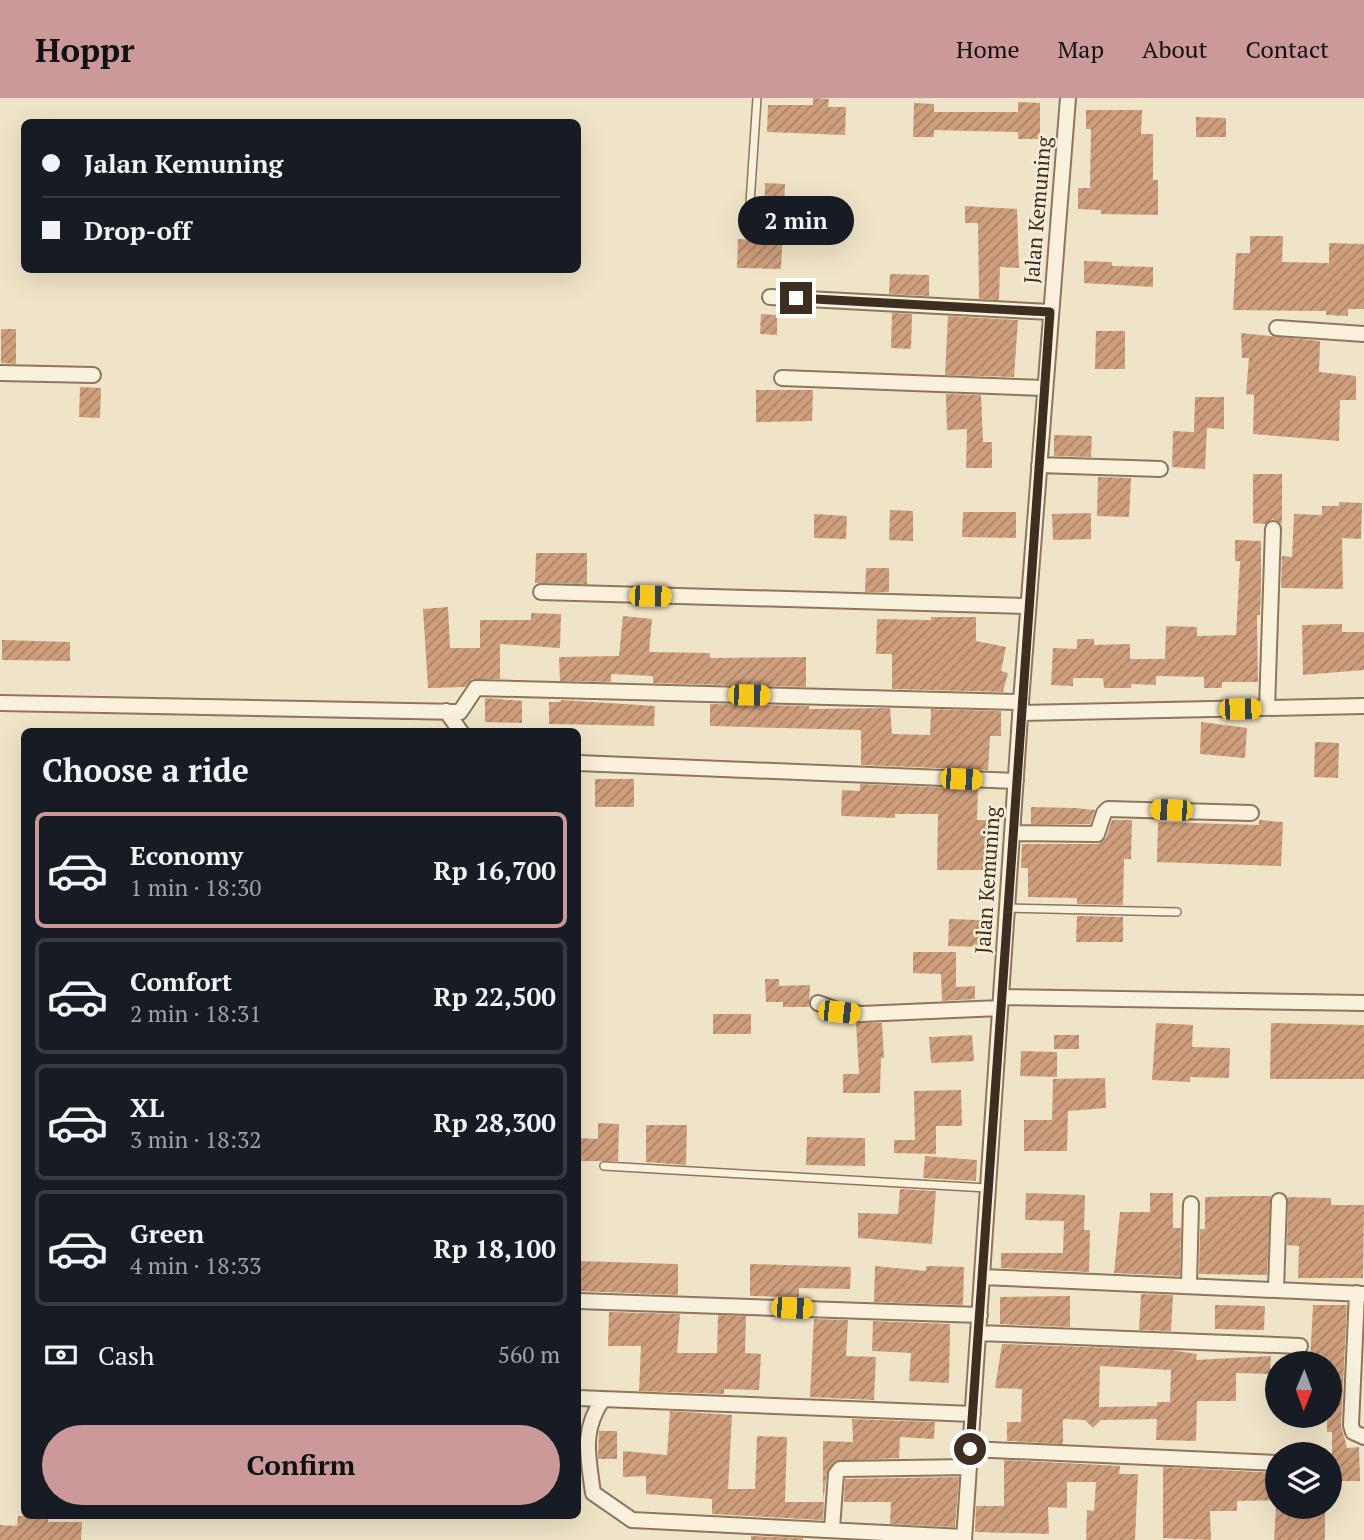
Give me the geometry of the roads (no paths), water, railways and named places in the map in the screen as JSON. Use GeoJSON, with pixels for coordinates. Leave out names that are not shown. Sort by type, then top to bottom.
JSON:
{"type":"FeatureCollection","features":[{"type":"Feature","properties":{"kind":"street","name":"Jalan Kemuning"},"geometry":{"type":"LineString","coordinates":[[964,1538],[1028,606],[1068,98]]}},
{"type":"Feature","properties":{"kind":"street"},"geometry":{"type":"LineString","coordinates":[[770,297],[1050,312]]}},
{"type":"Feature","properties":{"kind":"street"},"geometry":{"type":"LineString","coordinates":[[1277,328],[1364,334]]}},
{"type":"Feature","properties":{"kind":"street"},"geometry":{"type":"LineString","coordinates":[[0,373],[93,375]]}},
{"type":"Feature","properties":{"kind":"street"},"geometry":{"type":"LineString","coordinates":[[782,378],[1044,388]]}},
{"type":"Feature","properties":{"kind":"street"},"geometry":{"type":"LineString","coordinates":[[1039,465],[1160,469]]}},
{"type":"Feature","properties":{"kind":"street"},"geometry":{"type":"LineString","coordinates":[[1267,708],[1273,529]]}},
{"type":"Feature","properties":{"kind":"street"},"geometry":{"type":"LineString","coordinates":[[541,592],[1028,606]]}},
{"type":"Feature","properties":{"kind":"street"},"geometry":{"type":"LineString","coordinates":[[0,703],[446,712],[463,710],[477,688],[1021,707],[1364,706]]}},
{"type":"Feature","properties":{"kind":"street"},"geometry":{"type":"LineString","coordinates":[[446,712],[458,728]]}},
{"type":"Feature","properties":{"kind":"street"},"geometry":{"type":"LineString","coordinates":[[581,763],[1016,781]]}},
{"type":"Feature","properties":{"kind":"street"},"geometry":{"type":"LineString","coordinates":[[1012,833],[1097,834],[1108,808],[1251,813]]}},
{"type":"Feature","properties":{"kind":"street"},"geometry":{"type":"LineString","coordinates":[[818,1003],[839,1012],[861,1014],[1001,1003],[1364,1003]]}},
{"type":"Feature","properties":{"kind":"street"},"geometry":{"type":"LineString","coordinates":[[1276,1289],[1279,1201]]}},
{"type":"Feature","properties":{"kind":"street"},"geometry":{"type":"LineString","coordinates":[[1189,1285],[1191,1204]]}},
{"type":"Feature","properties":{"kind":"street"},"geometry":{"type":"LineString","coordinates":[[982,1277],[1360,1293],[1351,1424],[1353,1432],[1364,1437]]}},
{"type":"Feature","properties":{"kind":"street"},"geometry":{"type":"LineString","coordinates":[[581,1301],[979,1315]]}},
{"type":"Feature","properties":{"kind":"street"},"geometry":{"type":"LineString","coordinates":[[978,1333],[1300,1346]]}},
{"type":"Feature","properties":{"kind":"street"},"geometry":{"type":"LineString","coordinates":[[581,1398],[973,1414]]}},
{"type":"Feature","properties":{"kind":"street"},"geometry":{"type":"LineString","coordinates":[[603,1399],[590,1417],[586,1430],[593,1493],[632,1520],[832,1528],[964,1538]]}},
{"type":"Feature","properties":{"kind":"street"},"geometry":{"type":"LineString","coordinates":[[970,1449],[1265,1462]]}},
{"type":"Feature","properties":{"kind":"street"},"geometry":{"type":"LineString","coordinates":[[832,1528],[836,1474],[840,1469],[969,1467]]}},
{"type":"Feature","properties":{"kind":"lane"},"geometry":{"type":"LineString","coordinates":[[748,233],[757,98]]}},
{"type":"Feature","properties":{"kind":"lane"},"geometry":{"type":"LineString","coordinates":[[1007,908],[1177,912]]}},
{"type":"Feature","properties":{"kind":"lane"},"geometry":{"type":"LineString","coordinates":[[604,1166],[988,1188]]}}]}
